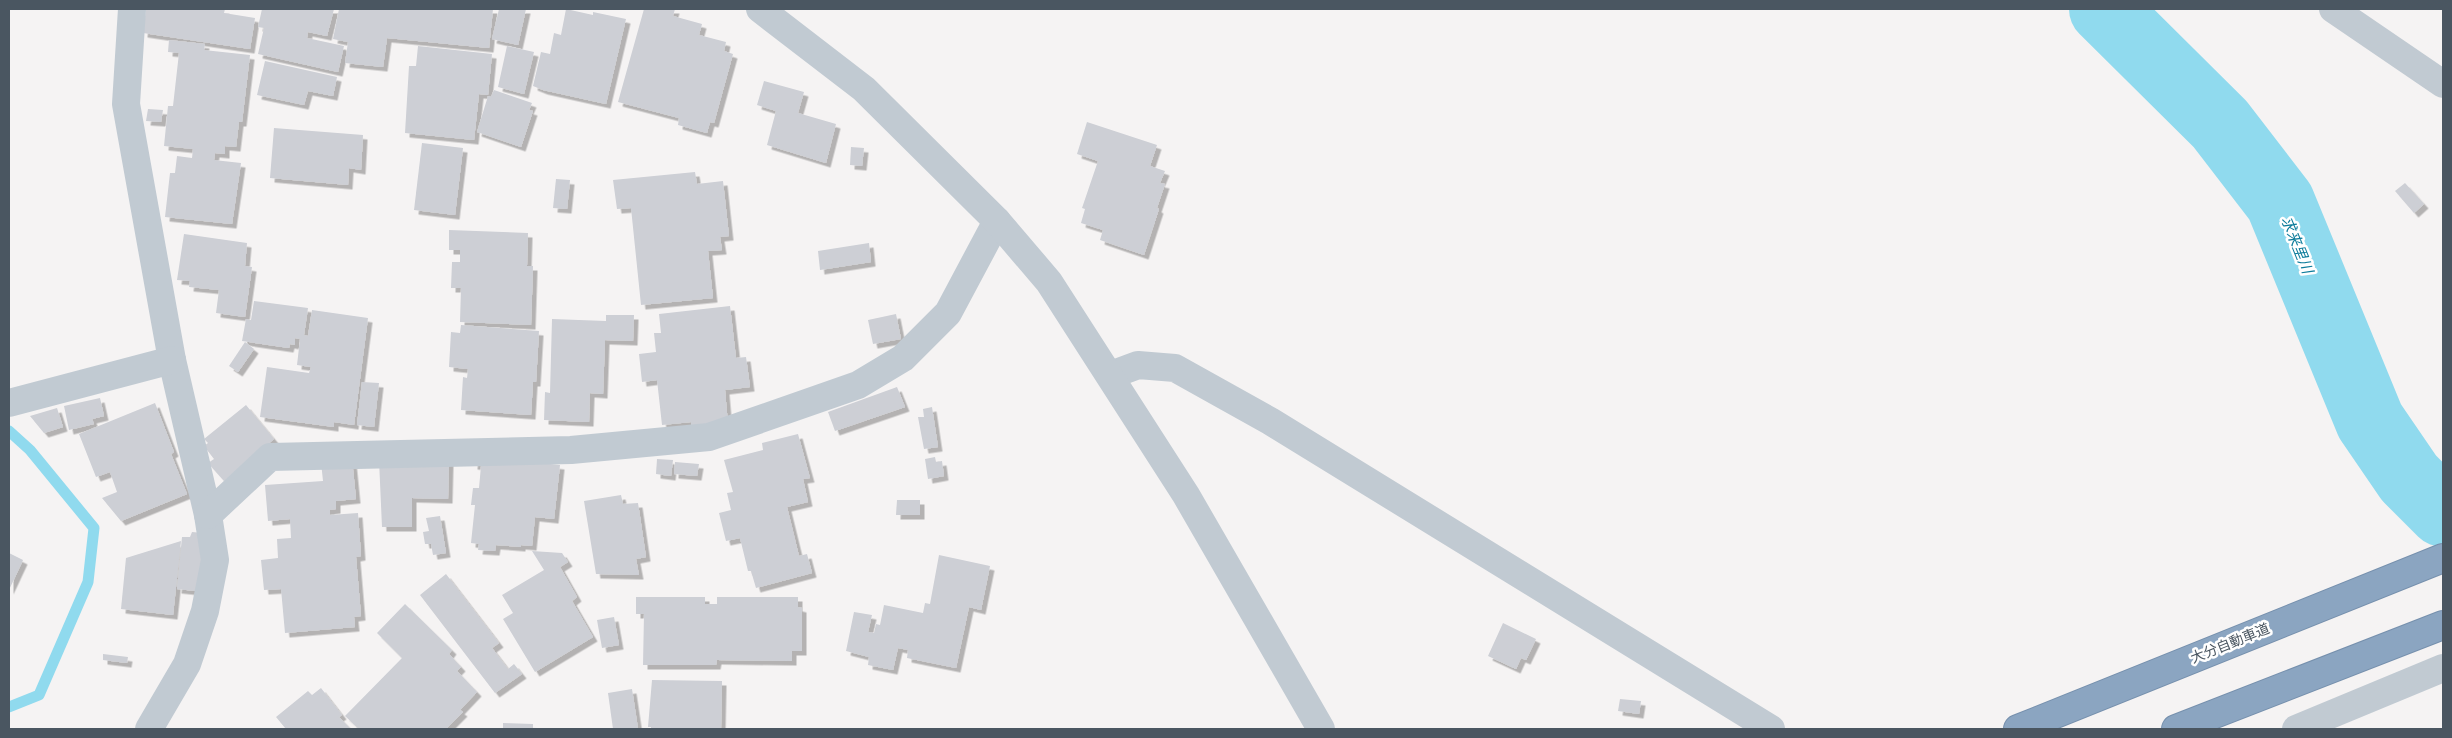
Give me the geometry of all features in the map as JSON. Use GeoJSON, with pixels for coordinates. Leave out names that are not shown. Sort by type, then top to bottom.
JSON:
{"type":"FeatureCollection","features":[{"type":"Feature","properties":{"kind":"highway","name":"大分自動車道"},"geometry":{"type":"LineString","coordinates":[[2018,729],[2443,558]]}},
{"type":"Feature","properties":{"kind":"highway"},"geometry":{"type":"LineString","coordinates":[[2176,729],[2443,625]]}},
{"type":"Feature","properties":{"kind":"street"},"geometry":{"type":"LineString","coordinates":[[132,9],[126,104],[172,360],[208,515],[215,560],[205,612],[187,664],[149,729]]}},
{"type":"Feature","properties":{"kind":"street"},"geometry":{"type":"LineString","coordinates":[[760,9],[864,89],[997,221],[1049,282],[1111,375],[1186,494],[1321,729]]}},
{"type":"Feature","properties":{"kind":"street"},"geometry":{"type":"LineString","coordinates":[[2333,9],[2443,84]]}},
{"type":"Feature","properties":{"kind":"street"},"geometry":{"type":"LineString","coordinates":[[208,515],[270,457],[571,450],[709,437],[858,386],[903,358],[948,313],[997,221]]}},
{"type":"Feature","properties":{"kind":"street"},"geometry":{"type":"LineString","coordinates":[[9,403],[172,360]]}},
{"type":"Feature","properties":{"kind":"street"},"geometry":{"type":"LineString","coordinates":[[1111,375],[1138,365],[1175,368],[1270,421],[1771,729]]}},
{"type":"Feature","properties":{"kind":"street"},"geometry":{"type":"LineString","coordinates":[[2296,729],[2443,668]]}},
{"type":"Feature","properties":{"kind":"building"},"geometry":{"type":"Polygon","coordinates":[[[146,9],[225,9],[224,13],[255,18],[250,49],[143,33],[146,9]]]}},
{"type":"Feature","properties":{"kind":"building"},"geometry":{"type":"Polygon","coordinates":[[[262,9],[334,9],[327,36],[308,32],[307,38],[344,46],[338,72],[258,54],[264,28],[258,27],[262,9]]]}},
{"type":"Feature","properties":{"kind":"building"},"geometry":{"type":"Polygon","coordinates":[[[339,9],[493,9],[489,48],[387,38],[383,67],[345,63],[348,42],[333,39],[339,9]]]}},
{"type":"Feature","properties":{"kind":"building"},"geometry":{"type":"Polygon","coordinates":[[[499,9],[526,9],[518,45],[492,39],[499,9]]]}},
{"type":"Feature","properties":{"kind":"building"},"geometry":{"type":"Polygon","coordinates":[[[566,9],[626,19],[606,104],[533,86],[541,52],[550,54],[554,33],[561,35],[566,9]]]}},
{"type":"Feature","properties":{"kind":"building"},"geometry":{"type":"Polygon","coordinates":[[[644,9],[675,9],[673,16],[702,24],[699,35],[726,42],[724,51],[733,54],[714,123],[710,122],[707,133],[678,125],[679,118],[618,102],[644,9]]]}},
{"type":"Feature","properties":{"kind":"building"},"geometry":{"type":"Polygon","coordinates":[[[169,40],[205,44],[204,50],[250,55],[242,122],[239,122],[236,147],[225,146],[225,154],[215,153],[214,160],[241,163],[232,224],[165,217],[170,173],[175,173],[177,156],[192,158],[193,149],[164,146],[168,106],[173,106],[179,53],[168,52],[169,40]]]}},
{"type":"Feature","properties":{"kind":"building"},"geometry":{"type":"Polygon","coordinates":[[[418,46],[492,54],[488,95],[479,94],[474,140],[405,133],[409,66],[416,66],[418,46]]]}},
{"type":"Feature","properties":{"kind":"building"},"geometry":{"type":"Polygon","coordinates":[[[507,46],[534,52],[524,94],[498,87],[507,46]]]}},
{"type":"Feature","properties":{"kind":"building"},"geometry":{"type":"Polygon","coordinates":[[[265,61],[337,77],[333,96],[308,91],[304,105],[257,95],[265,61]]]}},
{"type":"Feature","properties":{"kind":"building"},"geometry":{"type":"Polygon","coordinates":[[[764,81],[804,92],[798,113],[836,124],[826,163],[767,145],[776,111],[757,105],[764,81]]]}},
{"type":"Feature","properties":{"kind":"building"},"geometry":{"type":"Polygon","coordinates":[[[494,90],[532,103],[529,110],[533,111],[521,147],[477,132],[488,96],[491,97],[494,90]]]}},
{"type":"Feature","properties":{"kind":"building"},"geometry":{"type":"Polygon","coordinates":[[[148,109],[163,110],[161,122],[146,121],[148,109]]]}},
{"type":"Feature","properties":{"kind":"building"},"geometry":{"type":"Polygon","coordinates":[[[1087,122],[1157,145],[1150,166],[1165,171],[1160,183],[1165,184],[1144,255],[1100,240],[1103,230],[1081,223],[1085,209],[1082,208],[1098,161],[1077,154],[1087,122]]]}},
{"type":"Feature","properties":{"kind":"building"},"geometry":{"type":"Polygon","coordinates":[[[274,128],[363,135],[361,170],[349,168],[348,185],[270,178],[274,128]]]}},
{"type":"Feature","properties":{"kind":"building"},"geometry":{"type":"Polygon","coordinates":[[[422,143],[463,148],[455,215],[414,210],[422,143]]]}},
{"type":"Feature","properties":{"kind":"building"},"geometry":{"type":"Polygon","coordinates":[[[851,147],[864,148],[862,166],[850,165],[851,147]]]}},
{"type":"Feature","properties":{"kind":"building"},"geometry":{"type":"Polygon","coordinates":[[[695,172],[697,184],[723,181],[729,236],[720,237],[722,250],[708,251],[713,298],[641,305],[631,208],[617,209],[613,180],[695,172]]]}},
{"type":"Feature","properties":{"kind":"building"},"geometry":{"type":"Polygon","coordinates":[[[556,179],[570,180],[567,209],[553,208],[556,179]]]}},
{"type":"Feature","properties":{"kind":"building"},"geometry":{"type":"Polygon","coordinates":[[[2405,183],[2424,204],[2414,213],[2395,191],[2405,183]]]}},
{"type":"Feature","properties":{"kind":"building"},"geometry":{"type":"Polygon","coordinates":[[[449,230],[528,233],[527,266],[533,266],[531,325],[460,322],[461,288],[451,288],[452,262],[460,262],[460,250],[449,250],[449,230]]]}},
{"type":"Feature","properties":{"kind":"building"},"geometry":{"type":"Polygon","coordinates":[[[184,234],[247,243],[245,266],[252,267],[245,317],[216,313],[219,290],[189,287],[190,281],[177,280],[184,234]]]}},
{"type":"Feature","properties":{"kind":"building"},"geometry":{"type":"Polygon","coordinates":[[[869,243],[871,262],[820,270],[818,251],[869,243]]]}},
{"type":"Feature","properties":{"kind":"building"},"geometry":{"type":"Polygon","coordinates":[[[254,301],[308,308],[304,335],[308,336],[312,310],[368,318],[354,425],[334,422],[334,427],[260,417],[267,367],[309,373],[311,367],[297,365],[300,339],[295,338],[295,345],[290,344],[289,348],[242,341],[246,319],[251,320],[254,301]]]}},
{"type":"Feature","properties":{"kind":"building"},"geometry":{"type":"Polygon","coordinates":[[[730,306],[736,358],[746,357],[750,387],[725,390],[728,424],[691,428],[691,422],[662,425],[657,380],[642,382],[639,354],[656,352],[654,333],[661,333],[659,314],[730,306]]]}},
{"type":"Feature","properties":{"kind":"building"},"geometry":{"type":"Polygon","coordinates":[[[896,314],[901,339],[873,344],[868,320],[896,314]]]}},
{"type":"Feature","properties":{"kind":"building"},"geometry":{"type":"Polygon","coordinates":[[[606,315],[634,315],[633,341],[605,340],[603,394],[590,393],[589,422],[544,420],[545,392],[550,393],[552,319],[606,321],[606,315]]]}},
{"type":"Feature","properties":{"kind":"building"},"geometry":{"type":"Polygon","coordinates":[[[461,325],[539,331],[536,382],[533,382],[531,415],[461,410],[463,377],[467,378],[468,369],[449,367],[451,332],[460,333],[461,325]]]}},
{"type":"Feature","properties":{"kind":"building"},"geometry":{"type":"Polygon","coordinates":[[[245,342],[254,349],[238,372],[229,366],[245,342]]]}},
{"type":"Feature","properties":{"kind":"building"},"geometry":{"type":"Polygon","coordinates":[[[362,382],[379,383],[374,427],[357,425],[362,382]]]}},
{"type":"Feature","properties":{"kind":"building"},"geometry":{"type":"Polygon","coordinates":[[[897,387],[905,407],[835,431],[828,412],[897,387]]]}},
{"type":"Feature","properties":{"kind":"building"},"geometry":{"type":"Polygon","coordinates":[[[100,398],[104,416],[92,419],[94,424],[69,430],[64,406],[100,398]]]}},
{"type":"Feature","properties":{"kind":"building"},"geometry":{"type":"Polygon","coordinates":[[[155,403],[174,452],[171,454],[187,494],[121,521],[102,498],[117,492],[110,472],[96,477],[79,434],[155,403]]]}},
{"type":"Feature","properties":{"kind":"building"},"geometry":{"type":"Polygon","coordinates":[[[246,405],[274,439],[224,481],[208,463],[214,459],[204,446],[208,443],[204,439],[246,405]]]}},
{"type":"Feature","properties":{"kind":"building"},"geometry":{"type":"Polygon","coordinates":[[[932,407],[938,447],[924,449],[918,417],[924,417],[923,409],[932,407]]]}},
{"type":"Feature","properties":{"kind":"building"},"geometry":{"type":"Polygon","coordinates":[[[57,408],[63,427],[44,433],[30,416],[57,408]]]}},
{"type":"Feature","properties":{"kind":"building"},"geometry":{"type":"Polygon","coordinates":[[[798,434],[810,478],[803,479],[808,502],[787,507],[799,556],[807,554],[812,573],[756,588],[751,571],[748,571],[740,538],[726,541],[719,513],[731,510],[727,493],[733,492],[724,460],[763,450],[762,443],[798,434]]]}},
{"type":"Feature","properties":{"kind":"building"},"geometry":{"type":"Polygon","coordinates":[[[474,456],[560,465],[554,519],[535,517],[532,546],[496,545],[495,551],[478,550],[479,544],[471,543],[475,505],[471,505],[473,488],[479,488],[481,466],[473,465],[474,456]]]}},
{"type":"Feature","properties":{"kind":"building"},"geometry":{"type":"Polygon","coordinates":[[[935,457],[936,462],[942,461],[944,476],[928,479],[925,459],[935,457]]]}},
{"type":"Feature","properties":{"kind":"building"},"geometry":{"type":"Polygon","coordinates":[[[352,459],[356,499],[336,501],[336,509],[330,510],[330,515],[358,513],[361,556],[356,557],[361,616],[354,617],[355,627],[285,633],[281,589],[264,590],[261,560],[278,558],[277,539],[291,538],[290,519],[268,521],[265,485],[323,481],[321,462],[352,459]]]}},
{"type":"Feature","properties":{"kind":"building"},"geometry":{"type":"Polygon","coordinates":[[[657,459],[673,460],[671,476],[656,474],[657,459]]]}},
{"type":"Feature","properties":{"kind":"building"},"geometry":{"type":"Polygon","coordinates":[[[379,460],[449,460],[448,499],[412,498],[412,527],[382,527],[379,460]]]}},
{"type":"Feature","properties":{"kind":"building"},"geometry":{"type":"Polygon","coordinates":[[[675,462],[699,464],[697,476],[674,474],[675,462]]]}},
{"type":"Feature","properties":{"kind":"building"},"geometry":{"type":"Polygon","coordinates":[[[621,495],[623,504],[638,503],[646,557],[636,559],[639,575],[596,574],[584,501],[621,495]]]}},
{"type":"Feature","properties":{"kind":"building"},"geometry":{"type":"Polygon","coordinates":[[[897,500],[920,500],[920,515],[896,515],[897,500]]]}},
{"type":"Feature","properties":{"kind":"building"},"geometry":{"type":"Polygon","coordinates":[[[440,516],[446,553],[433,555],[431,544],[425,544],[423,532],[429,531],[426,518],[440,516]]]}},
{"type":"Feature","properties":{"kind":"building"},"geometry":{"type":"Polygon","coordinates":[[[192,532],[203,533],[205,592],[177,589],[182,537],[190,537],[192,532]]]}},
{"type":"Feature","properties":{"kind":"building"},"geometry":{"type":"Polygon","coordinates":[[[181,541],[173,615],[121,609],[126,558],[181,541]]]}},
{"type":"Feature","properties":{"kind":"building"},"geometry":{"type":"Polygon","coordinates":[[[532,551],[562,553],[568,562],[560,567],[577,597],[572,601],[593,637],[535,672],[503,619],[513,613],[502,595],[544,570],[532,551]]]}},
{"type":"Feature","properties":{"kind":"building"},"geometry":{"type":"Polygon","coordinates":[[[9,553],[23,560],[9,590],[9,553]]]}},
{"type":"Feature","properties":{"kind":"building"},"geometry":{"type":"Polygon","coordinates":[[[939,555],[990,566],[981,610],[969,607],[956,668],[907,658],[908,650],[898,648],[893,670],[868,665],[869,657],[846,651],[854,612],[872,615],[868,632],[874,633],[876,624],[880,625],[884,605],[923,613],[925,603],[930,604],[939,555]]]}},
{"type":"Feature","properties":{"kind":"building"},"geometry":{"type":"Polygon","coordinates":[[[446,574],[499,643],[492,648],[508,669],[514,664],[522,674],[495,693],[420,595],[446,574]]]}},
{"type":"Feature","properties":{"kind":"building"},"geometry":{"type":"Polygon","coordinates":[[[636,597],[705,597],[705,604],[717,604],[717,597],[798,597],[798,607],[802,608],[802,651],[792,651],[792,661],[717,660],[716,665],[643,665],[644,614],[636,614],[636,597]]]}},
{"type":"Feature","properties":{"kind":"building"},"geometry":{"type":"Polygon","coordinates":[[[405,604],[452,650],[449,654],[461,667],[457,671],[477,692],[460,710],[463,712],[446,729],[359,729],[345,716],[402,658],[377,633],[405,604]]]}},
{"type":"Feature","properties":{"kind":"building"},"geometry":{"type":"Polygon","coordinates":[[[614,617],[619,645],[602,648],[597,620],[614,617]]]}},
{"type":"Feature","properties":{"kind":"building"},"geometry":{"type":"Polygon","coordinates":[[[1503,623],[1536,639],[1526,660],[1521,658],[1516,669],[1488,656],[1503,623]]]}},
{"type":"Feature","properties":{"kind":"building"},"geometry":{"type":"Polygon","coordinates":[[[103,654],[128,657],[127,663],[103,660],[103,654]]]}},
{"type":"Feature","properties":{"kind":"building"},"geometry":{"type":"Polygon","coordinates":[[[652,680],[722,681],[721,729],[651,729],[651,727],[648,727],[652,680]]]}},
{"type":"Feature","properties":{"kind":"building"},"geometry":{"type":"Polygon","coordinates":[[[321,688],[342,715],[339,717],[351,729],[286,729],[276,717],[308,691],[312,695],[321,688]]]}},
{"type":"Feature","properties":{"kind":"building"},"geometry":{"type":"Polygon","coordinates":[[[632,689],[638,729],[613,729],[608,693],[632,689]]]}},
{"type":"Feature","properties":{"kind":"building"},"geometry":{"type":"Polygon","coordinates":[[[1620,699],[1641,701],[1639,714],[1618,711],[1620,699]]]}},
{"type":"Feature","properties":{"kind":"building"},"geometry":{"type":"Polygon","coordinates":[[[503,723],[533,724],[533,729],[503,729],[503,723]]]}},
{"type":"Feature","properties":{"kind":"waterway","name":"求来里川"},"geometry":{"type":"LineString","coordinates":[[2104,9],[2220,124],[2280,202],[2370,421],[2409,478],[2443,512]]}},
{"type":"Feature","properties":{"kind":"waterway"},"geometry":{"type":"LineString","coordinates":[[9,431],[30,450],[94,528],[88,582],[39,695],[9,707]]}}]}
